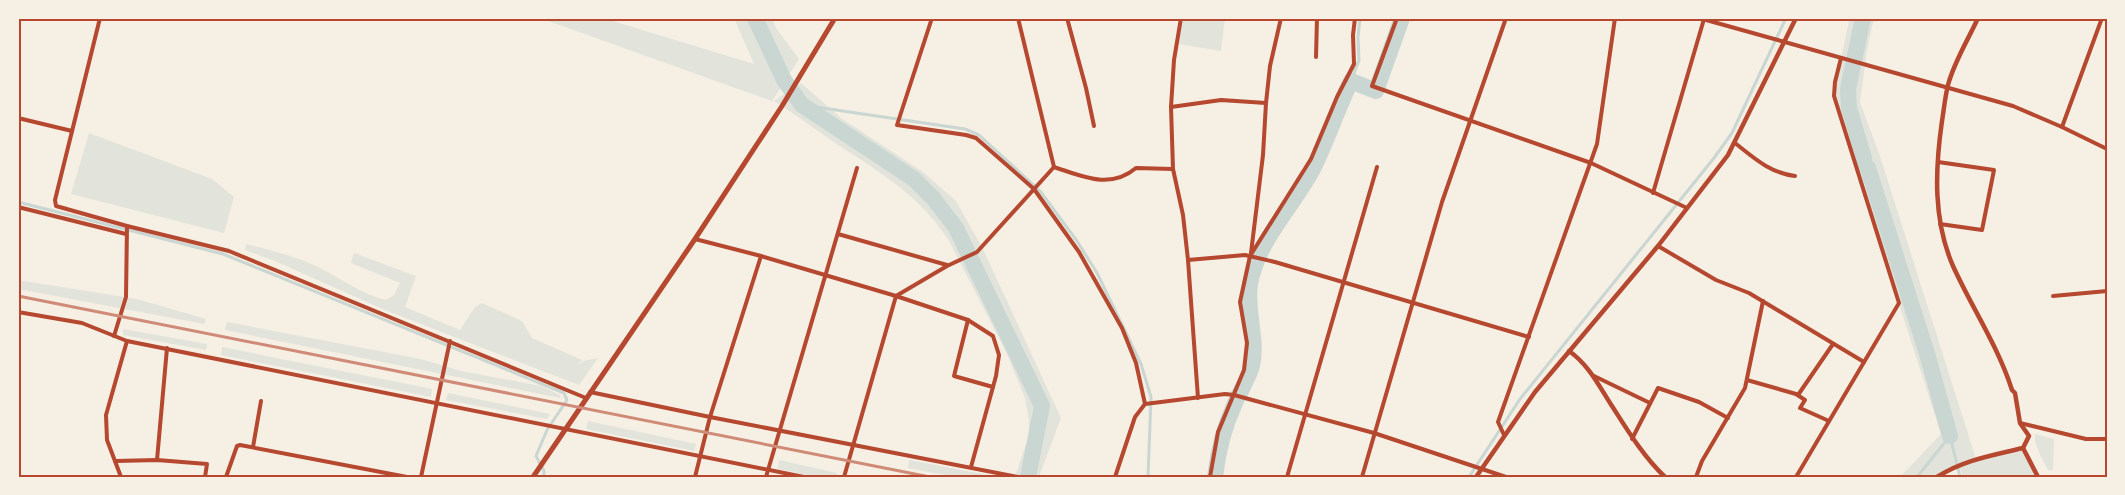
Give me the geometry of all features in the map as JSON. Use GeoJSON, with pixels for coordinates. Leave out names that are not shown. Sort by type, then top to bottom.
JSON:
{"type":"FeatureCollection","features":[{"type":"Feature","properties":{"kind":"main road"},"geometry":{"type":"LineString","coordinates":[[535,475],[695,239],[835,18]]}},
{"type":"Feature","properties":{"kind":"street"},"geometry":{"type":"LineString","coordinates":[[100,18],[55,200],[56,206],[229,251],[586,398]]}},
{"type":"Feature","properties":{"kind":"street"},"geometry":{"type":"LineString","coordinates":[[932,18],[897,125],[976,138],[1034,189],[1079,252],[1122,328],[1136,363],[1145,404]]}},
{"type":"Feature","properties":{"kind":"street"},"geometry":{"type":"LineString","coordinates":[[1018,18],[1054,167]]}},
{"type":"Feature","properties":{"kind":"street"},"geometry":{"type":"LineString","coordinates":[[1067,18],[1094,126]]}},
{"type":"Feature","properties":{"kind":"street"},"geometry":{"type":"LineString","coordinates":[[1181,18],[1174,60],[1171,106],[1173,169],[1188,260],[1198,398]]}},
{"type":"Feature","properties":{"kind":"street"},"geometry":{"type":"LineString","coordinates":[[1210,477],[1218,432],[1247,358],[1247,343],[1240,302],[1250,256],[1263,155],[1270,66],[1281,18]]}},
{"type":"Feature","properties":{"kind":"street"},"geometry":{"type":"LineString","coordinates":[[1316,57],[1317,18]]}},
{"type":"Feature","properties":{"kind":"street"},"geometry":{"type":"LineString","coordinates":[[1250,256],[1311,159],[1336,97],[1354,64],[1355,18]]}},
{"type":"Feature","properties":{"kind":"street"},"geometry":{"type":"LineString","coordinates":[[1397,18],[1372,86],[1591,163],[1686,208]]}},
{"type":"Feature","properties":{"kind":"street"},"geometry":{"type":"LineString","coordinates":[[1362,477],[1442,202],[1506,18]]}},
{"type":"Feature","properties":{"kind":"street"},"geometry":{"type":"LineString","coordinates":[[1504,435],[1498,422],[1597,144],[1615,18]]}},
{"type":"Feature","properties":{"kind":"street"},"geometry":{"type":"LineString","coordinates":[[1653,192],[1702,18],[1783,43],[2013,106],[2107,149]]}},
{"type":"Feature","properties":{"kind":"street"},"geometry":{"type":"LineString","coordinates":[[1476,477],[1535,392],[1658,246],[1735,144],[1796,18]]}},
{"type":"Feature","properties":{"kind":"street"},"geometry":{"type":"LineString","coordinates":[[1978,18],[1947,87],[1936,193],[1940,224],[1953,266],[2004,365],[2015,393],[2020,423],[2029,436],[2023,448]]}},
{"type":"Feature","properties":{"kind":"street"},"geometry":{"type":"LineString","coordinates":[[2062,127],[2102,18]]}},
{"type":"Feature","properties":{"kind":"street"},"geometry":{"type":"LineString","coordinates":[[1796,477],[1899,303],[1834,96],[1841,58]]}},
{"type":"Feature","properties":{"kind":"street"},"geometry":{"type":"LineString","coordinates":[[1171,106],[1221,100],[1266,103]]}},
{"type":"Feature","properties":{"kind":"street"},"geometry":{"type":"LineString","coordinates":[[18,118],[72,131]]}},
{"type":"Feature","properties":{"kind":"street"},"geometry":{"type":"LineString","coordinates":[[1735,144],[1770,169],[1795,176]]}},
{"type":"Feature","properties":{"kind":"street"},"geometry":{"type":"LineString","coordinates":[[1938,162],[1994,170],[1982,230],[1940,224]]}},
{"type":"Feature","properties":{"kind":"street"},"geometry":{"type":"LineString","coordinates":[[844,477],[896,296],[947,266],[977,252],[1054,167]]}},
{"type":"Feature","properties":{"kind":"street"},"geometry":{"type":"LineString","coordinates":[[1054,167],[1096,181],[1125,177],[1136,168],[1173,169]]}},
{"type":"Feature","properties":{"kind":"street"},"geometry":{"type":"LineString","coordinates":[[766,477],[857,168]]}},
{"type":"Feature","properties":{"kind":"street"},"geometry":{"type":"LineString","coordinates":[[1287,477],[1377,168]]}},
{"type":"Feature","properties":{"kind":"street"},"geometry":{"type":"LineString","coordinates":[[18,207],[126,234]]}},
{"type":"Feature","properties":{"kind":"street"},"geometry":{"type":"LineString","coordinates":[[114,336],[126,297],[126,226]]}},
{"type":"Feature","properties":{"kind":"street"},"geometry":{"type":"LineString","coordinates":[[838,234],[947,266]]}},
{"type":"Feature","properties":{"kind":"street"},"geometry":{"type":"LineString","coordinates":[[695,239],[896,296],[968,320],[993,336],[999,355],[993,387],[971,467]]}},
{"type":"Feature","properties":{"kind":"street"},"geometry":{"type":"LineString","coordinates":[[1658,246],[1716,280],[1749,293],[1864,362]]}},
{"type":"Feature","properties":{"kind":"street"},"geometry":{"type":"LineString","coordinates":[[695,477],[710,417],[761,256]]}},
{"type":"Feature","properties":{"kind":"street"},"geometry":{"type":"LineString","coordinates":[[1188,260],[1250,256],[1529,337]]}},
{"type":"Feature","properties":{"kind":"street"},"geometry":{"type":"LineString","coordinates":[[2053,296],[2107,291]]}},
{"type":"Feature","properties":{"kind":"street"},"geometry":{"type":"LineString","coordinates":[[1696,477],[1702,461],[1745,388],[1763,301]]}},
{"type":"Feature","properties":{"kind":"street"},"geometry":{"type":"LineString","coordinates":[[18,312],[82,324],[127,341],[804,477]]}},
{"type":"Feature","properties":{"kind":"street"},"geometry":{"type":"LineString","coordinates":[[968,320],[954,376],[993,387]]}},
{"type":"Feature","properties":{"kind":"street"},"geometry":{"type":"LineString","coordinates":[[121,477],[107,440],[106,415],[127,341]]}},
{"type":"Feature","properties":{"kind":"street"},"geometry":{"type":"LineString","coordinates":[[421,477],[450,341]]}},
{"type":"Feature","properties":{"kind":"street"},"geometry":{"type":"LineString","coordinates":[[1798,395],[1833,343]]}},
{"type":"Feature","properties":{"kind":"street"},"geometry":{"type":"LineString","coordinates":[[157,460],[167,348]]}},
{"type":"Feature","properties":{"kind":"street"},"geometry":{"type":"LineString","coordinates":[[1569,351],[1580,358],[1632,439],[1650,463],[1665,477]]}},
{"type":"Feature","properties":{"kind":"street"},"geometry":{"type":"LineString","coordinates":[[1593,376],[1650,403]]}},
{"type":"Feature","properties":{"kind":"street"},"geometry":{"type":"LineString","coordinates":[[1747,380],[1798,395],[1805,400],[1800,408],[1829,421]]}},
{"type":"Feature","properties":{"kind":"street"},"geometry":{"type":"LineString","coordinates":[[1632,439],[1658,388],[1699,402],[1728,418]]}},
{"type":"Feature","properties":{"kind":"street"},"geometry":{"type":"LineString","coordinates":[[590,392],[1018,477]]}},
{"type":"Feature","properties":{"kind":"street"},"geometry":{"type":"LineString","coordinates":[[1115,477],[1135,417],[1138,410],[1145,404],[1225,394],[1374,433],[1506,477]]}},
{"type":"Feature","properties":{"kind":"street"},"geometry":{"type":"LineString","coordinates":[[253,447],[261,401]]}},
{"type":"Feature","properties":{"kind":"street"},"geometry":{"type":"LineString","coordinates":[[2020,423],[2086,439],[2107,440]]}},
{"type":"Feature","properties":{"kind":"street"},"geometry":{"type":"LineString","coordinates":[[226,477],[237,446],[253,447],[407,477]]}},
{"type":"Feature","properties":{"kind":"street"},"geometry":{"type":"LineString","coordinates":[[1937,477],[1976,459],[2023,448]]}},
{"type":"Feature","properties":{"kind":"street"},"geometry":{"type":"LineString","coordinates":[[2023,448],[2038,477]]}},
{"type":"Feature","properties":{"kind":"street"},"geometry":{"type":"LineString","coordinates":[[116,461],[157,460],[207,464],[205,477]]}},
{"type":"Feature","properties":{"kind":"shaded area"},"geometry":{"type":"Polygon","coordinates":[[[540,18],[603,18],[754,64],[734,18],[772,18],[776,28],[799,59],[772,101],[540,18]]]}},
{"type":"Feature","properties":{"kind":"shaded area"},"geometry":{"type":"Polygon","coordinates":[[[1182,18],[1225,18],[1221,51],[1179,44],[1182,18]]]}},
{"type":"Feature","properties":{"kind":"shaded area"},"geometry":{"type":"Polygon","coordinates":[[[1835,18],[1874,18],[1860,102],[1880,156],[1976,459],[2023,448],[2037,477],[1963,477],[1959,466],[1945,473],[1947,477],[1900,477],[1941,434],[1879,242],[1834,92],[1849,21],[1835,18]]]}},
{"type":"Feature","properties":{"kind":"shaded area"},"geometry":{"type":"Polygon","coordinates":[[[801,83],[841,118],[923,172],[956,201],[983,249],[1061,418],[1039,477],[1015,477],[1029,435],[1025,398],[1007,354],[949,241],[925,211],[883,174],[774,101],[801,83]]]}},
{"type":"Feature","properties":{"kind":"shaded area"},"geometry":{"type":"Polygon","coordinates":[[[89,133],[212,179],[234,197],[224,233],[71,194],[89,133]]]}},
{"type":"Feature","properties":{"kind":"shaded area"},"geometry":{"type":"Polygon","coordinates":[[[246,244],[309,263],[377,297],[386,300],[394,295],[400,283],[351,263],[354,253],[416,276],[405,307],[460,330],[475,307],[482,303],[522,321],[532,338],[582,360],[577,365],[598,358],[579,385],[387,311],[245,250],[246,244]]]}},
{"type":"Feature","properties":{"kind":"shaded area"},"geometry":{"type":"Polygon","coordinates":[[[18,280],[137,299],[206,319],[204,324],[18,289],[18,280]]]}},
{"type":"Feature","properties":{"kind":"shaded area"},"geometry":{"type":"Polygon","coordinates":[[[227,322],[421,359],[461,371],[541,386],[560,395],[560,398],[225,330],[227,322]]]}},
{"type":"Feature","properties":{"kind":"shaded area"},"geometry":{"type":"Polygon","coordinates":[[[123,329],[207,344],[206,350],[123,335],[123,329]]]}},
{"type":"Feature","properties":{"kind":"shaded area"},"geometry":{"type":"Polygon","coordinates":[[[222,347],[432,389],[431,397],[221,355],[222,347]]]}},
{"type":"Feature","properties":{"kind":"shaded area"},"geometry":{"type":"Polygon","coordinates":[[[448,393],[550,414],[547,419],[446,400],[448,393]]]}},
{"type":"Feature","properties":{"kind":"shaded area"},"geometry":{"type":"Polygon","coordinates":[[[588,421],[696,444],[694,451],[586,429],[588,421]]]}},
{"type":"Feature","properties":{"kind":"shaded area"},"geometry":{"type":"Polygon","coordinates":[[[2035,434],[2054,439],[2053,470],[2048,470],[2041,456],[2035,434]]]}},
{"type":"Feature","properties":{"kind":"shaded area"},"geometry":{"type":"Polygon","coordinates":[[[779,460],[837,473],[836,477],[817,477],[778,469],[779,460]]]}},
{"type":"Feature","properties":{"kind":"shaded area"},"geometry":{"type":"Polygon","coordinates":[[[909,460],[983,474],[983,477],[955,477],[908,468],[909,460]]]}},
{"type":"Feature","properties":{"kind":"waterway"},"geometry":{"type":"LineString","coordinates":[[755,18],[784,80],[802,105],[914,179],[933,198],[956,228],[1042,406],[1028,477]]}},
{"type":"Feature","properties":{"kind":"waterway"},"geometry":{"type":"LineString","coordinates":[[1351,81],[1359,60],[1360,18]]}},
{"type":"Feature","properties":{"kind":"waterway"},"geometry":{"type":"LineString","coordinates":[[1215,477],[1225,430],[1252,366],[1254,346],[1249,294],[1254,268],[1260,253],[1313,169],[1351,81],[1376,91],[1402,18]]}},
{"type":"Feature","properties":{"kind":"waterway"},"geometry":{"type":"LineString","coordinates":[[1469,477],[1520,399],[1732,133],[1786,18]]}},
{"type":"Feature","properties":{"kind":"waterway"},"geometry":{"type":"LineString","coordinates":[[1863,18],[1848,89],[1849,108],[1864,158],[1863,163],[1868,168],[1928,357],[1950,436]]}},
{"type":"Feature","properties":{"kind":"waterway"},"geometry":{"type":"LineString","coordinates":[[802,105],[965,129],[979,135],[1040,191],[1077,241],[1097,273],[1141,364],[1151,397],[1148,477]]}},
{"type":"Feature","properties":{"kind":"waterway"},"geometry":{"type":"LineString","coordinates":[[18,202],[223,254],[564,393],[567,400],[547,430],[536,456],[544,471],[544,477]]}},
{"type":"Feature","properties":{"kind":"waterway"},"geometry":{"type":"LineString","coordinates":[[1950,436],[1960,477]]}},
{"type":"Feature","properties":{"kind":"waterway"},"geometry":{"type":"LineString","coordinates":[[1917,477],[1950,436]]}},
{"type":"Feature","properties":{"kind":"railway"},"geometry":{"type":"LineString","coordinates":[[18,296],[930,477]]}}]}
